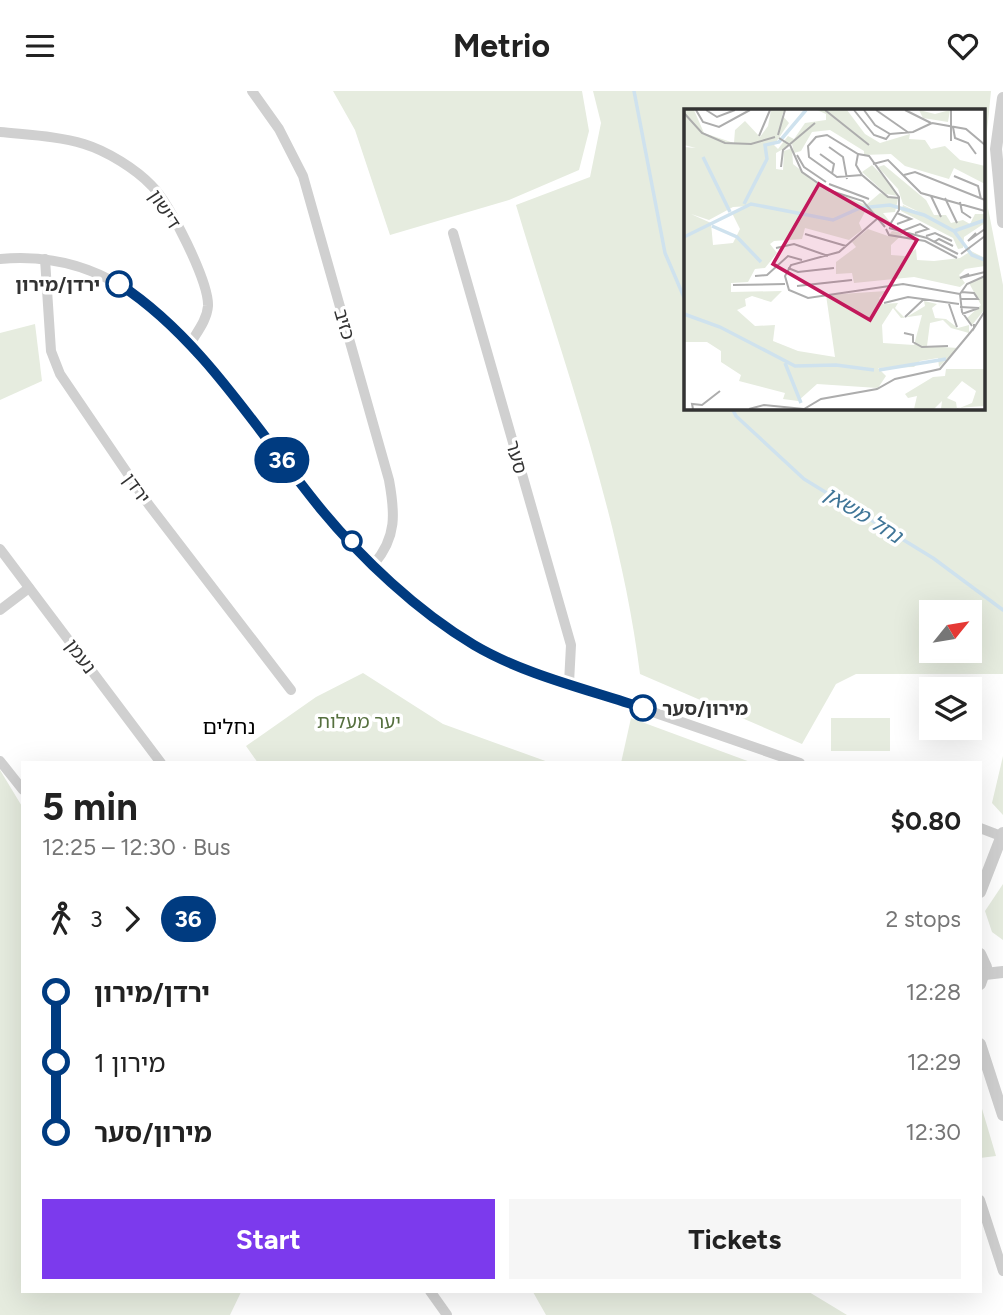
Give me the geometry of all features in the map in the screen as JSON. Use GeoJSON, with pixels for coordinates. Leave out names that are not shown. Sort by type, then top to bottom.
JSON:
{"type":"FeatureCollection","features":[{"type":"Feature","properties":{"kind":"street","name":"כזיב"},"geometry":{"type":"LineString","coordinates":[[252,91],[279,129],[303,176],[389,480],[395,512],[393,535],[387,549],[374,564]]}},
{"type":"Feature","properties":{"kind":"street"},"geometry":{"type":"LineString","coordinates":[[1003,98],[996,149],[1003,222]]}},
{"type":"Feature","properties":{"kind":"street","name":"דישון"},"geometry":{"type":"LineString","coordinates":[[0,132],[86,145],[120,162],[153,187],[180,230],[207,289],[208,308],[203,324],[190,344]]}},
{"type":"Feature","properties":{"kind":"street","name":"סער"},"geometry":{"type":"LineString","coordinates":[[453,233],[571,645],[569,683]]}},
{"type":"Feature","properties":{"kind":"street"},"geometry":{"type":"LineString","coordinates":[[0,259],[45,259],[89,269],[147,302],[190,344],[323,511],[374,564],[433,617],[475,646],[514,664],[794,761]]}},
{"type":"Feature","properties":{"kind":"street","name":"ירדן"},"geometry":{"type":"LineString","coordinates":[[45,259],[51,351],[60,374],[149,505],[291,690]]}},
{"type":"Feature","properties":{"kind":"street","name":"נעמן"},"geometry":{"type":"LineString","coordinates":[[0,549],[159,761]]}},
{"type":"Feature","properties":{"kind":"street"},"geometry":{"type":"LineString","coordinates":[[0,610],[29,588]]}},
{"type":"Feature","properties":{"kind":"street"},"geometry":{"type":"LineString","coordinates":[[0,761],[21,787]]}},
{"type":"Feature","properties":{"kind":"street"},"geometry":{"type":"LineString","coordinates":[[982,829],[1002,835],[982,887]]}},
{"type":"Feature","properties":{"kind":"street"},"geometry":{"type":"LineString","coordinates":[[982,958],[983,979],[1003,972]]}},
{"type":"Feature","properties":{"kind":"street"},"geometry":{"type":"LineString","coordinates":[[982,1050],[1003,1115]]}},
{"type":"Feature","properties":{"kind":"street"},"geometry":{"type":"LineString","coordinates":[[982,1206],[1003,1271]]}},
{"type":"Feature","properties":{"kind":"street"},"geometry":{"type":"LineString","coordinates":[[431,1293],[447,1315]]}},
{"type":"Feature","properties":{"kind":"green space"},"geometry":{"type":"Polygon","coordinates":[[[333,91],[582,91],[589,131],[579,170],[509,200],[390,235],[355,130],[333,91]]]}},
{"type":"Feature","properties":{"kind":"green space"},"geometry":{"type":"Polygon","coordinates":[[[593,91],[991,91],[987,132],[988,208],[1003,285],[1003,674],[856,674],[836,684],[802,744],[640,674],[631,614],[604,496],[516,205],[590,177],[601,123],[593,91]]]}},
{"type":"Feature","properties":{"kind":"green space"},"geometry":{"type":"Polygon","coordinates":[[[35,324],[42,381],[0,400],[0,333],[35,324]]]}},
{"type":"Feature","properties":{"kind":"green space","name":"יער מעלות"},"geometry":{"type":"Polygon","coordinates":[[[363,673],[443,724],[545,761],[257,761],[246,746],[316,697],[363,673]]]}},
{"type":"Feature","properties":{"kind":"green space"},"geometry":{"type":"Polygon","coordinates":[[[631,718],[748,761],[621,761],[631,718]]]}},
{"type":"Feature","properties":{"kind":"green space"},"geometry":{"type":"Polygon","coordinates":[[[831,718],[890,718],[890,751],[831,751],[831,718]]]}},
{"type":"Feature","properties":{"kind":"green space"},"geometry":{"type":"Polygon","coordinates":[[[1003,756],[1003,815],[992,803],[1003,756]]]}},
{"type":"Feature","properties":{"kind":"green space"},"geometry":{"type":"Polygon","coordinates":[[[0,770],[21,805],[21,1293],[241,1293],[230,1315],[0,1315],[0,770]]]}},
{"type":"Feature","properties":{"kind":"green space"},"geometry":{"type":"Polygon","coordinates":[[[1003,884],[1003,940],[992,932],[985,911],[1003,884]]]}},
{"type":"Feature","properties":{"kind":"green space"},"geometry":{"type":"Polygon","coordinates":[[[982,1109],[996,1156],[982,1158],[982,1109]]]}},
{"type":"Feature","properties":{"kind":"green space"},"geometry":{"type":"Polygon","coordinates":[[[534,1293],[811,1293],[847,1315],[546,1315],[534,1293]]]}},
{"type":"Feature","properties":{"kind":"waterway","name":"נחל משאן"},"geometry":{"type":"LineString","coordinates":[[634,91],[665,253],[684,297]]}},
{"type":"Feature","properties":{"kind":"waterway","name":"נחל משאן"},"geometry":{"type":"LineString","coordinates":[[732,409],[736,416],[804,479],[933,558],[1003,610]]}},
{"type":"Feature","properties":{"kind":"bus line","name":"36"},"geometry":{"type":"LineString","coordinates":[[119,284],[147,302],[182,334],[323,511],[374,564],[433,617],[475,646],[514,664],[643,708]]}},
{"type":"Feature","properties":{"kind":"place","name":"ירדן/מירון"},"geometry":{"type":"Point","coordinates":[119,284]}},
{"type":"Feature","properties":{"kind":"place","name":"מירון/סער"},"geometry":{"type":"Point","coordinates":[643,708]}},
{"type":"Feature","properties":{"kind":"district","name":"נחלים"},"geometry":{"type":"Point","coordinates":[229,727]}}]}
